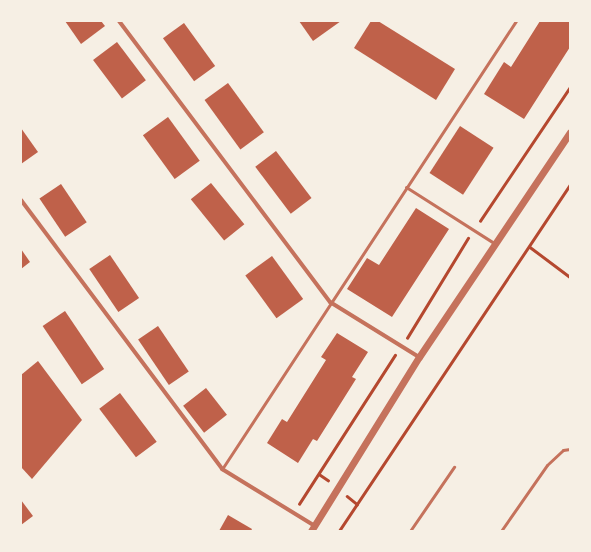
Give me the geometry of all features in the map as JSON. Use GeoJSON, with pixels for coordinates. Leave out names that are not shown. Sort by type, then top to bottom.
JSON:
{"type":"FeatureCollection","features":[{"type":"Feature","properties":{"kind":"street"},"geometry":{"type":"LineString","coordinates":[[119,21],[330,302],[418,357]]}},
{"type":"Feature","properties":{"kind":"street"},"geometry":{"type":"LineString","coordinates":[[21,200],[222,469],[294,511],[313,528],[418,357],[570,132]]}},
{"type":"Feature","properties":{"kind":"lane"},"geometry":{"type":"LineString","coordinates":[[222,469],[330,302],[516,21]]}},
{"type":"Feature","properties":{"kind":"lane"},"geometry":{"type":"LineString","coordinates":[[406,187],[495,244]]}},
{"type":"Feature","properties":{"kind":"lane"},"geometry":{"type":"LineString","coordinates":[[502,531],[547,465],[563,450],[570,449]]}},
{"type":"Feature","properties":{"kind":"lane"},"geometry":{"type":"LineString","coordinates":[[410,531],[454,467]]}},
{"type":"Feature","properties":{"kind":"path"},"geometry":{"type":"LineString","coordinates":[[294,511],[401,347],[474,230],[570,87]]}},
{"type":"Feature","properties":{"kind":"path"},"geometry":{"type":"LineString","coordinates":[[339,531],[570,185]]}},
{"type":"Feature","properties":{"kind":"path"},"geometry":{"type":"LineString","coordinates":[[530,247],[570,277]]}},
{"type":"Feature","properties":{"kind":"building"},"geometry":{"type":"Polygon","coordinates":[[[65,21],[101,21],[105,26],[81,44],[65,21]]]}},
{"type":"Feature","properties":{"kind":"building"},"geometry":{"type":"Polygon","coordinates":[[[299,21],[341,21],[313,41],[299,21]]]}},
{"type":"Feature","properties":{"kind":"building"},"geometry":{"type":"Polygon","coordinates":[[[371,21],[378,21],[455,69],[436,100],[354,48],[371,21]]]}},
{"type":"Feature","properties":{"kind":"building"},"geometry":{"type":"Polygon","coordinates":[[[540,21],[570,21],[570,47],[524,119],[484,94],[504,62],[511,67],[540,21]]]}},
{"type":"Feature","properties":{"kind":"building"},"geometry":{"type":"Polygon","coordinates":[[[184,23],[215,66],[194,81],[163,38],[184,23]]]}},
{"type":"Feature","properties":{"kind":"building"},"geometry":{"type":"Polygon","coordinates":[[[117,42],[146,80],[122,98],[93,60],[117,42]]]}},
{"type":"Feature","properties":{"kind":"building"},"geometry":{"type":"Polygon","coordinates":[[[228,83],[264,132],[240,149],[205,100],[228,83]]]}},
{"type":"Feature","properties":{"kind":"building"},"geometry":{"type":"Polygon","coordinates":[[[168,117],[200,161],[175,179],[143,135],[168,117]]]}},
{"type":"Feature","properties":{"kind":"building"},"geometry":{"type":"Polygon","coordinates":[[[460,126],[494,148],[463,195],[430,173],[460,126]]]}},
{"type":"Feature","properties":{"kind":"building"},"geometry":{"type":"Polygon","coordinates":[[[21,128],[38,152],[21,164],[21,128]]]}},
{"type":"Feature","properties":{"kind":"building"},"geometry":{"type":"Polygon","coordinates":[[[276,151],[312,198],[291,214],[255,167],[276,151]]]}},
{"type":"Feature","properties":{"kind":"building"},"geometry":{"type":"Polygon","coordinates":[[[211,183],[244,224],[224,241],[191,199],[211,183]]]}},
{"type":"Feature","properties":{"kind":"building"},"geometry":{"type":"Polygon","coordinates":[[[61,184],[87,222],[65,237],[39,199],[61,184]]]}},
{"type":"Feature","properties":{"kind":"building"},"geometry":{"type":"Polygon","coordinates":[[[416,208],[449,229],[392,317],[347,289],[367,258],[379,265],[416,208]]]}},
{"type":"Feature","properties":{"kind":"building"},"geometry":{"type":"Polygon","coordinates":[[[21,249],[30,262],[21,269],[21,249]]]}},
{"type":"Feature","properties":{"kind":"building"},"geometry":{"type":"Polygon","coordinates":[[[110,255],[139,298],[118,312],[89,269],[110,255]]]}},
{"type":"Feature","properties":{"kind":"building"},"geometry":{"type":"Polygon","coordinates":[[[272,256],[303,299],[276,318],[245,275],[272,256]]]}},
{"type":"Feature","properties":{"kind":"building"},"geometry":{"type":"Polygon","coordinates":[[[65,311],[104,369],[82,384],[43,326],[65,311]]]}},
{"type":"Feature","properties":{"kind":"building"},"geometry":{"type":"Polygon","coordinates":[[[158,326],[189,372],[169,385],[138,339],[158,326]]]}},
{"type":"Feature","properties":{"kind":"building"},"geometry":{"type":"Polygon","coordinates":[[[337,333],[368,352],[352,377],[356,379],[317,441],[313,439],[298,463],[267,443],[282,419],[287,422],[326,360],[321,357],[337,333]]]}},
{"type":"Feature","properties":{"kind":"building"},"geometry":{"type":"Polygon","coordinates":[[[38,361],[82,420],[32,479],[21,467],[21,375],[38,361]]]}},
{"type":"Feature","properties":{"kind":"building"},"geometry":{"type":"Polygon","coordinates":[[[206,388],[227,415],[204,433],[183,406],[206,388]]]}},
{"type":"Feature","properties":{"kind":"building"},"geometry":{"type":"Polygon","coordinates":[[[120,393],[157,442],[136,457],[99,409],[120,393]]]}},
{"type":"Feature","properties":{"kind":"building"},"geometry":{"type":"Polygon","coordinates":[[[21,500],[33,516],[21,525],[21,500]]]}},
{"type":"Feature","properties":{"kind":"building"},"geometry":{"type":"Polygon","coordinates":[[[228,515],[252,529],[251,531],[219,531],[228,515]]]}}]}
